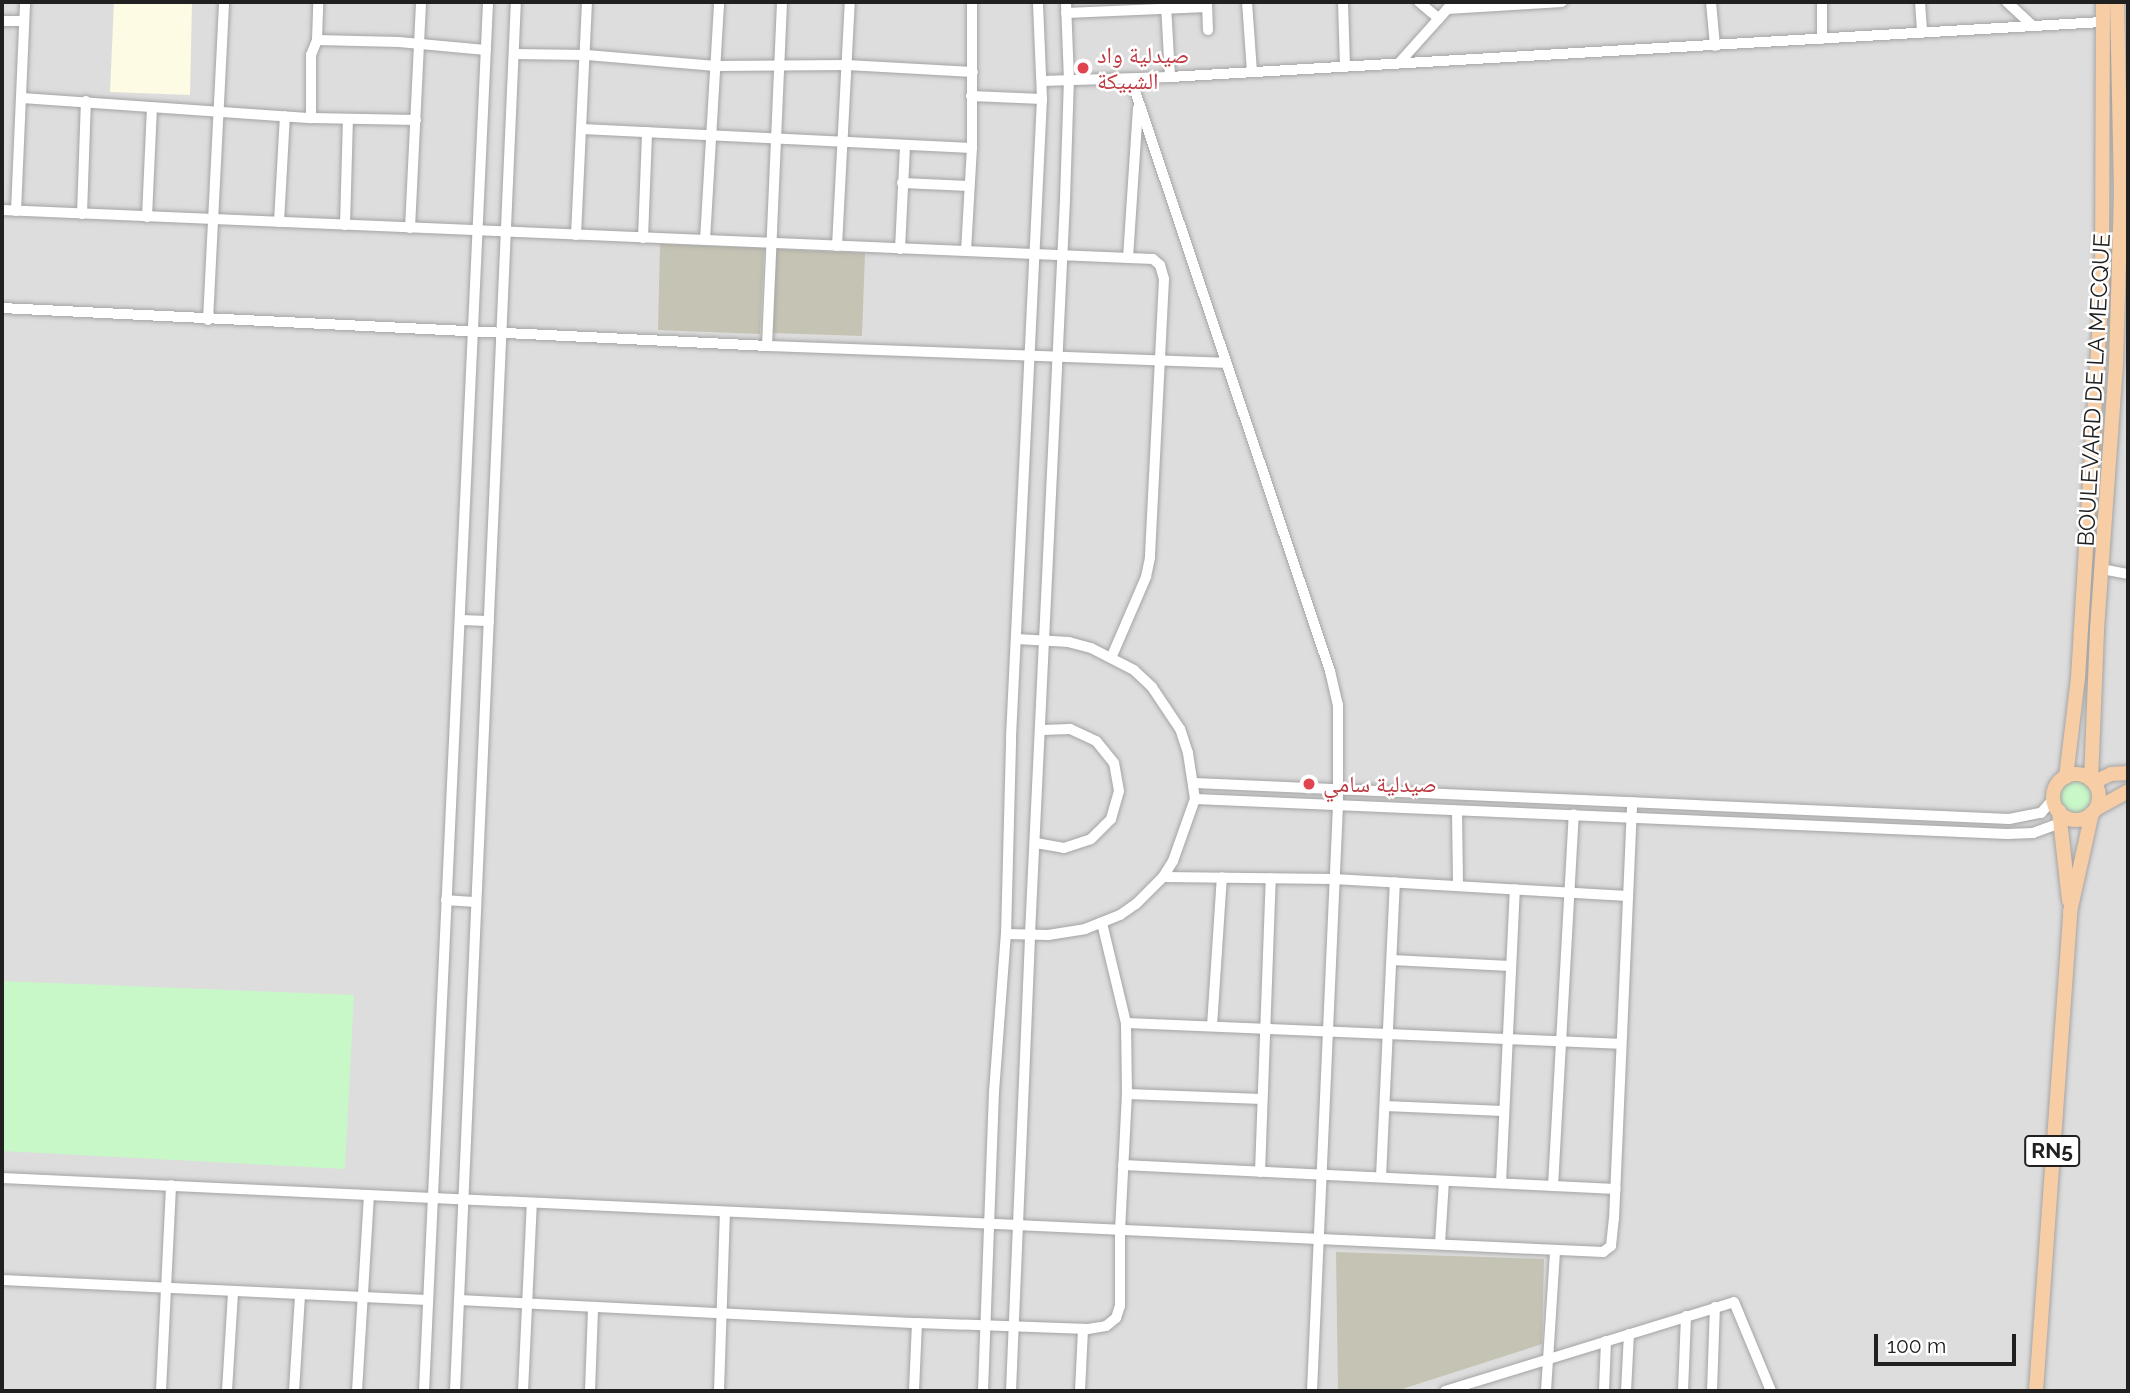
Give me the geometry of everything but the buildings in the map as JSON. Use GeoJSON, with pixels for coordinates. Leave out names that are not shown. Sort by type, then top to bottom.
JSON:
{"type":"FeatureCollection","features":[{"type":"Feature","properties":{"kind":"main road","name":"BOULEVARD DE LA MECQUE"},"geometry":{"type":"LineString","coordinates":[[2061,813],[2056,786],[2066,777],[2078,678],[2096,399],[2104,193],[2102,2]]}},
{"type":"Feature","properties":{"kind":"main road","name":"BOULEVARD DE LA MECQUE"},"geometry":{"type":"LineString","coordinates":[[2070,912],[2099,795],[2092,781],[2102,569],[2122,380],[2124,192],[2117,2]]}},
{"type":"Feature","properties":{"kind":"main road"},"geometry":{"type":"LineString","coordinates":[[2066,777],[2079,775],[2092,781],[2110,774],[2128,772]]}},
{"type":"Feature","properties":{"kind":"main road"},"geometry":{"type":"LineString","coordinates":[[2061,813],[2085,818],[2128,791]]}},
{"type":"Feature","properties":{"kind":"main road","name":"RN5"},"geometry":{"type":"LineString","coordinates":[[2036,1391],[2070,912],[2061,813]]}},
{"type":"Feature","properties":{"kind":"street"},"geometry":{"type":"LineString","coordinates":[[16,211],[25,2]]}},
{"type":"Feature","properties":{"kind":"street"},"geometry":{"type":"LineString","coordinates":[[208,320],[224,2]]}},
{"type":"Feature","properties":{"kind":"street"},"geometry":{"type":"LineString","coordinates":[[311,118],[311,55],[317,40],[318,2]]}},
{"type":"Feature","properties":{"kind":"street"},"geometry":{"type":"LineString","coordinates":[[410,228],[421,2]]}},
{"type":"Feature","properties":{"kind":"street"},"geometry":{"type":"LineString","coordinates":[[424,1391],[488,2]]}},
{"type":"Feature","properties":{"kind":"street"},"geometry":{"type":"LineString","coordinates":[[455,1391],[516,2]]}},
{"type":"Feature","properties":{"kind":"street"},"geometry":{"type":"LineString","coordinates":[[576,235],[587,2]]}},
{"type":"Feature","properties":{"kind":"street"},"geometry":{"type":"LineString","coordinates":[[705,240],[719,2]]}},
{"type":"Feature","properties":{"kind":"street"},"geometry":{"type":"LineString","coordinates":[[767,346],[782,2]]}},
{"type":"Feature","properties":{"kind":"street"},"geometry":{"type":"LineString","coordinates":[[837,246],[849,2]]}},
{"type":"Feature","properties":{"kind":"street"},"geometry":{"type":"LineString","coordinates":[[966,251],[972,148],[972,2]]}},
{"type":"Feature","properties":{"kind":"street"},"geometry":{"type":"LineString","coordinates":[[983,1391],[994,1092],[1006,934],[1011,737],[1042,99],[1038,2]]}},
{"type":"Feature","properties":{"kind":"street"},"geometry":{"type":"LineString","coordinates":[[1247,2],[1252,72]]}},
{"type":"Feature","properties":{"kind":"street"},"geometry":{"type":"LineString","coordinates":[[1343,2],[1345,66]]}},
{"type":"Feature","properties":{"kind":"street"},"geometry":{"type":"LineString","coordinates":[[1419,2],[1438,19]]}},
{"type":"Feature","properties":{"kind":"street"},"geometry":{"type":"LineString","coordinates":[[1399,63],[1450,5],[1562,2]]}},
{"type":"Feature","properties":{"kind":"street"},"geometry":{"type":"LineString","coordinates":[[1711,2],[1715,46]]}},
{"type":"Feature","properties":{"kind":"street"},"geometry":{"type":"LineString","coordinates":[[1822,2],[1822,39]]}},
{"type":"Feature","properties":{"kind":"street"},"geometry":{"type":"LineString","coordinates":[[1920,2],[1922,32]]}},
{"type":"Feature","properties":{"kind":"street"},"geometry":{"type":"LineString","coordinates":[[2007,2],[2032,25]]}},
{"type":"Feature","properties":{"kind":"street"},"geometry":{"type":"LineString","coordinates":[[1012,1391],[1030,934],[1063,256],[1069,81],[1066,7],[1207,4],[1208,30]]}},
{"type":"Feature","properties":{"kind":"street"},"geometry":{"type":"LineString","coordinates":[[1166,5],[1170,77]]}},
{"type":"Feature","properties":{"kind":"street"},"geometry":{"type":"LineString","coordinates":[[2,21],[24,21]]}},
{"type":"Feature","properties":{"kind":"street"},"geometry":{"type":"LineString","coordinates":[[1042,81],[1170,77],[2102,22]]}},
{"type":"Feature","properties":{"kind":"street"},"geometry":{"type":"LineString","coordinates":[[317,40],[329,38],[486,50]]}},
{"type":"Feature","properties":{"kind":"street"},"geometry":{"type":"LineString","coordinates":[[514,54],[586,55],[716,66],[847,65],[973,72]]}},
{"type":"Feature","properties":{"kind":"street"},"geometry":{"type":"LineString","coordinates":[[1131,79],[1335,689],[1339,726],[1338,805],[1312,1391]]}},
{"type":"Feature","properties":{"kind":"street"},"geometry":{"type":"LineString","coordinates":[[971,96],[1042,99]]}},
{"type":"Feature","properties":{"kind":"street"},"geometry":{"type":"LineString","coordinates":[[22,98],[311,118],[416,120]]}},
{"type":"Feature","properties":{"kind":"street"},"geometry":{"type":"LineString","coordinates":[[82,214],[86,101]]}},
{"type":"Feature","properties":{"kind":"street"},"geometry":{"type":"LineString","coordinates":[[1128,258],[1139,101]]}},
{"type":"Feature","properties":{"kind":"street"},"geometry":{"type":"LineString","coordinates":[[147,217],[152,107]]}},
{"type":"Feature","properties":{"kind":"street"},"geometry":{"type":"LineString","coordinates":[[279,222],[285,116]]}},
{"type":"Feature","properties":{"kind":"street"},"geometry":{"type":"LineString","coordinates":[[345,225],[348,120]]}},
{"type":"Feature","properties":{"kind":"street"},"geometry":{"type":"LineString","coordinates":[[582,129],[972,148]]}},
{"type":"Feature","properties":{"kind":"street"},"geometry":{"type":"LineString","coordinates":[[643,238],[647,132]]}},
{"type":"Feature","properties":{"kind":"street"},"geometry":{"type":"LineString","coordinates":[[901,249],[905,145]]}},
{"type":"Feature","properties":{"kind":"street"},"geometry":{"type":"LineString","coordinates":[[902,183],[969,186]]}},
{"type":"Feature","properties":{"kind":"street"},"geometry":{"type":"LineString","coordinates":[[2104,193],[2124,192]]}},
{"type":"Feature","properties":{"kind":"street"},"geometry":{"type":"LineString","coordinates":[[2,211],[1153,259],[1163,270],[1148,568],[1112,656]]}},
{"type":"Feature","properties":{"kind":"street"},"geometry":{"type":"LineString","coordinates":[[2,308],[767,346],[1225,363]]}},
{"type":"Feature","properties":{"kind":"street"},"geometry":{"type":"LineString","coordinates":[[2102,569],[2128,574]]}},
{"type":"Feature","properties":{"kind":"street"},"geometry":{"type":"LineString","coordinates":[[460,620],[489,621]]}},
{"type":"Feature","properties":{"kind":"street"},"geometry":{"type":"LineString","coordinates":[[1006,934],[1067,933],[1102,923],[1136,904],[1163,877],[1182,843],[1195,799],[1195,783],[1180,729],[1168,707],[1143,678],[1112,656],[1069,642],[1017,639]]}},
{"type":"Feature","properties":{"kind":"street"},"geometry":{"type":"LineString","coordinates":[[1036,843],[1064,848],[1091,839],[1111,819],[1119,791],[1114,763],[1096,741],[1070,729],[1042,730]]}},
{"type":"Feature","properties":{"kind":"street"},"geometry":{"type":"LineString","coordinates":[[1195,783],[2009,819],[2040,813],[2061,813]]}},
{"type":"Feature","properties":{"kind":"street"},"geometry":{"type":"LineString","coordinates":[[1195,799],[2007,834],[2033,833],[2061,813]]}},
{"type":"Feature","properties":{"kind":"street"},"geometry":{"type":"LineString","coordinates":[[2,1178],[1598,1252],[1610,1248],[1615,1189],[1632,802]]}},
{"type":"Feature","properties":{"kind":"street"},"geometry":{"type":"LineString","coordinates":[[1457,811],[1458,886]]}},
{"type":"Feature","properties":{"kind":"street"},"geometry":{"type":"LineString","coordinates":[[1553,1186],[1574,816]]}},
{"type":"Feature","properties":{"kind":"street"},"geometry":{"type":"LineString","coordinates":[[1163,877],[1334,879],[1628,896]]}},
{"type":"Feature","properties":{"kind":"street"},"geometry":{"type":"LineString","coordinates":[[1212,1026],[1222,877]]}},
{"type":"Feature","properties":{"kind":"street"},"geometry":{"type":"LineString","coordinates":[[1260,1171],[1271,878]]}},
{"type":"Feature","properties":{"kind":"street"},"geometry":{"type":"LineString","coordinates":[[1381,1177],[1395,882]]}},
{"type":"Feature","properties":{"kind":"street"},"geometry":{"type":"LineString","coordinates":[[1501,1183],[1515,889]]}},
{"type":"Feature","properties":{"kind":"street"},"geometry":{"type":"LineString","coordinates":[[446,900],[475,902]]}},
{"type":"Feature","properties":{"kind":"street"},"geometry":{"type":"LineString","coordinates":[[459,1300],[917,1323],[1083,1329],[1106,1326],[1118,1313],[1127,1094],[1126,1023],[1102,923]]}},
{"type":"Feature","properties":{"kind":"street"},"geometry":{"type":"LineString","coordinates":[[1392,960],[1510,966]]}},
{"type":"Feature","properties":{"kind":"street"},"geometry":{"type":"LineString","coordinates":[[1126,1023],[1620,1044]]}},
{"type":"Feature","properties":{"kind":"street"},"geometry":{"type":"LineString","coordinates":[[1127,1094],[1262,1099]]}},
{"type":"Feature","properties":{"kind":"street"},"geometry":{"type":"LineString","coordinates":[[1385,1106],[1503,1111]]}},
{"type":"Feature","properties":{"kind":"street"},"geometry":{"type":"LineString","coordinates":[[1123,1165],[1615,1189]]}},
{"type":"Feature","properties":{"kind":"street"},"geometry":{"type":"LineString","coordinates":[[1440,1244],[1444,1181]]}},
{"type":"Feature","properties":{"kind":"street"},"geometry":{"type":"LineString","coordinates":[[161,1391],[171,1185]]}},
{"type":"Feature","properties":{"kind":"street"},"geometry":{"type":"LineString","coordinates":[[357,1391],[369,1195]]}},
{"type":"Feature","properties":{"kind":"street"},"geometry":{"type":"LineString","coordinates":[[523,1391],[533,1203]]}},
{"type":"Feature","properties":{"kind":"street"},"geometry":{"type":"LineString","coordinates":[[719,1391],[725,1213]]}},
{"type":"Feature","properties":{"kind":"street"},"geometry":{"type":"LineString","coordinates":[[1546,1391],[1555,1250]]}},
{"type":"Feature","properties":{"kind":"street"},"geometry":{"type":"LineString","coordinates":[[2,1280],[428,1300]]}},
{"type":"Feature","properties":{"kind":"street"},"geometry":{"type":"LineString","coordinates":[[227,1391],[233,1292]]}},
{"type":"Feature","properties":{"kind":"street"},"geometry":{"type":"LineString","coordinates":[[294,1391],[300,1296]]}},
{"type":"Feature","properties":{"kind":"street"},"geometry":{"type":"LineString","coordinates":[[1446,1391],[1465,1388],[1548,1359],[1715,1307],[1736,1303],[1768,1388]]}},
{"type":"Feature","properties":{"kind":"street"},"geometry":{"type":"LineString","coordinates":[[1712,1391],[1715,1307]]}},
{"type":"Feature","properties":{"kind":"street"},"geometry":{"type":"LineString","coordinates":[[590,1391],[593,1308]]}},
{"type":"Feature","properties":{"kind":"street"},"geometry":{"type":"LineString","coordinates":[[1683,1391],[1686,1316]]}},
{"type":"Feature","properties":{"kind":"street"},"geometry":{"type":"LineString","coordinates":[[914,1391],[917,1323]]}},
{"type":"Feature","properties":{"kind":"street"},"geometry":{"type":"LineString","coordinates":[[1080,1391],[1083,1329]]}},
{"type":"Feature","properties":{"kind":"street"},"geometry":{"type":"LineString","coordinates":[[1626,1391],[1629,1334]]}},
{"type":"Feature","properties":{"kind":"street"},"geometry":{"type":"LineString","coordinates":[[1604,1391],[1606,1341]]}},
{"type":"Feature","properties":{"kind":"shaded area"},"geometry":{"type":"Polygon","coordinates":[[[2,2],[2128,2],[2128,1391],[2,1391],[2,2]]]}},
{"type":"Feature","properties":{"kind":"shaded area"},"geometry":{"type":"Polygon","coordinates":[[[114,2],[192,2],[190,95],[110,92],[114,2]]]}},
{"type":"Feature","properties":{"kind":"shaded area"},"geometry":{"type":"Polygon","coordinates":[[[660,244],[764,248],[760,334],[658,330],[660,244]]]}},
{"type":"Feature","properties":{"kind":"shaded area"},"geometry":{"type":"Polygon","coordinates":[[[775,249],[865,253],[862,336],[773,333],[775,249]]]}},
{"type":"Feature","properties":{"kind":"shaded area"},"geometry":{"type":"Polygon","coordinates":[[[1336,1252],[1544,1259],[1542,1344],[1396,1391],[1338,1391],[1336,1252]]]}},
{"type":"Feature","properties":{"kind":"green space"},"geometry":{"type":"Polygon","coordinates":[[[2075,779],[2089,784],[2094,798],[2089,812],[2075,817],[2061,812],[2056,798],[2061,784],[2075,779]]]}},
{"type":"Feature","properties":{"kind":"green space"},"geometry":{"type":"Polygon","coordinates":[[[2,981],[354,995],[345,1169],[2,1151],[2,981]]]}},
{"type":"Feature","properties":{"kind":"place","name":"صيدلية واد الشبيكة"},"geometry":{"type":"Point","coordinates":[1083,68]}},
{"type":"Feature","properties":{"kind":"place","name":"صيدلية سامي"},"geometry":{"type":"Point","coordinates":[1309,784]}}]}
